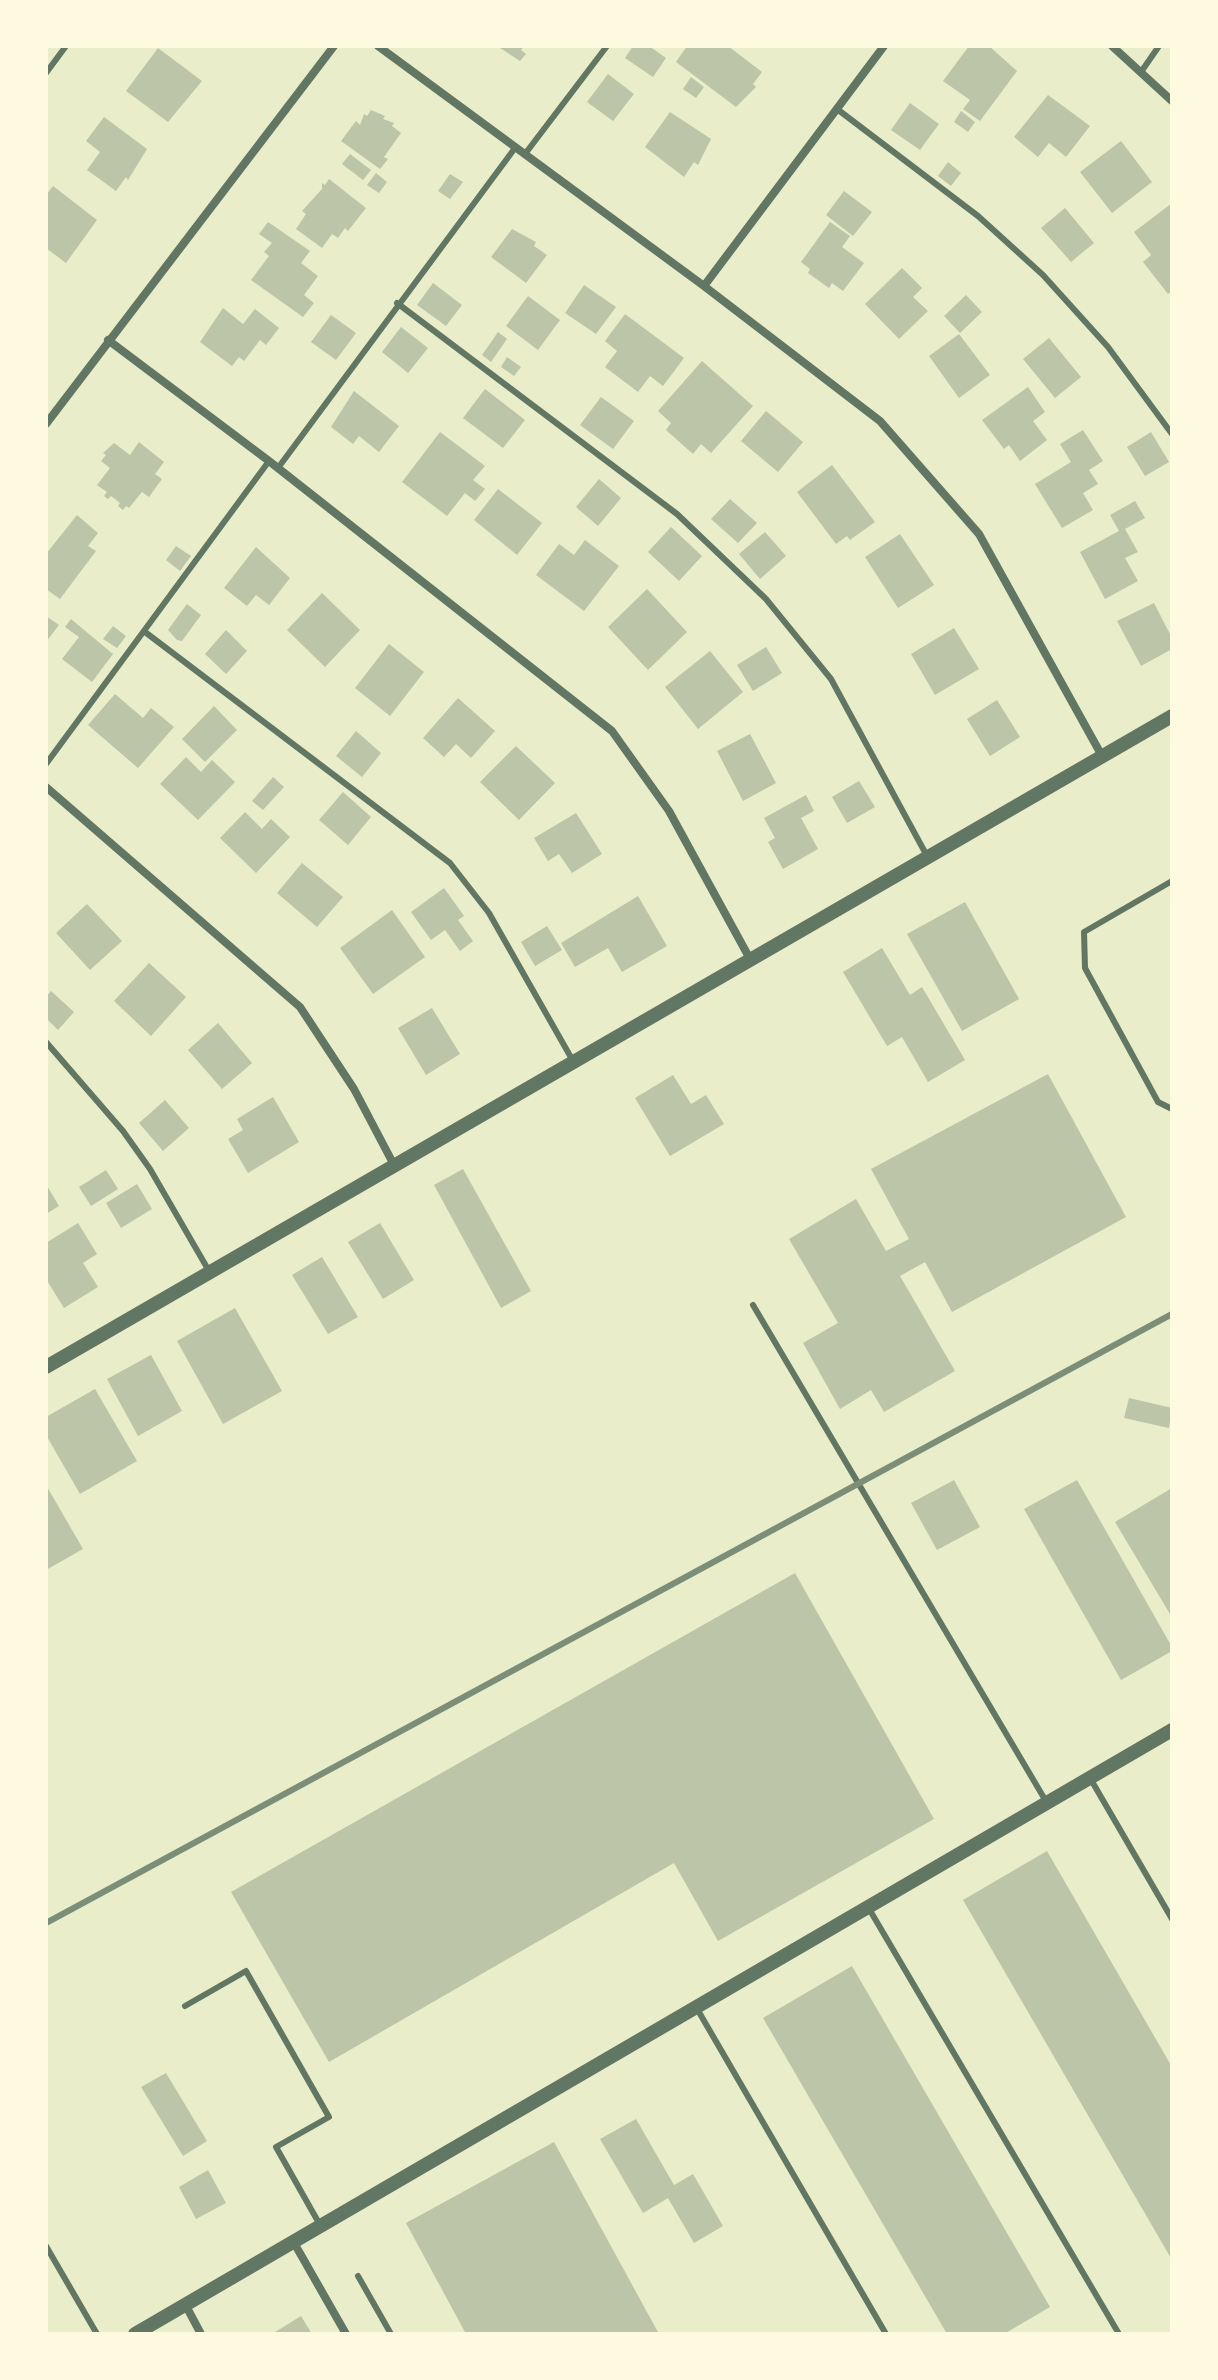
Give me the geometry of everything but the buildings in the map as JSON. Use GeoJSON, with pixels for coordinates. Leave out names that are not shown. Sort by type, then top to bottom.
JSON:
{"type":"FeatureCollection","features":[{"type":"Feature","properties":{"kind":"street"},"geometry":{"type":"LineString","coordinates":[[46,424],[334,46]]}},
{"type":"Feature","properties":{"kind":"street"},"geometry":{"type":"LineString","coordinates":[[378,46],[704,286],[880,421],[979,534],[1102,756]]}},
{"type":"Feature","properties":{"kind":"street"},"geometry":{"type":"LineString","coordinates":[[704,286],[884,46]]}},
{"type":"Feature","properties":{"kind":"street"},"geometry":{"type":"LineString","coordinates":[[1112,46],[1172,101]]}},
{"type":"Feature","properties":{"kind":"street"},"geometry":{"type":"LineString","coordinates":[[108,340],[269,461],[612,731],[669,811],[750,959]]}},
{"type":"Feature","properties":{"kind":"street"},"geometry":{"type":"LineString","coordinates":[[46,1367],[1172,716]]}},
{"type":"Feature","properties":{"kind":"street"},"geometry":{"type":"LineString","coordinates":[[46,787],[300,1007],[354,1089],[394,1165]]}},
{"type":"Feature","properties":{"kind":"street"},"geometry":{"type":"LineString","coordinates":[[135,2334],[1172,1730]]}},
{"type":"Feature","properties":{"kind":"street"},"geometry":{"type":"LineString","coordinates":[[293,2241],[346,2334]]}},
{"type":"Feature","properties":{"kind":"street"},"geometry":{"type":"LineString","coordinates":[[185,2304],[201,2334]]}},
{"type":"Feature","properties":{"kind":"lane"},"geometry":{"type":"LineString","coordinates":[[46,73],[66,46]]}},
{"type":"Feature","properties":{"kind":"lane"},"geometry":{"type":"LineString","coordinates":[[525,154],[607,46]]}},
{"type":"Feature","properties":{"kind":"lane"},"geometry":{"type":"LineString","coordinates":[[1141,72],[1159,46]]}},
{"type":"Feature","properties":{"kind":"lane"},"geometry":{"type":"LineString","coordinates":[[837,109],[978,216],[1043,275],[1108,347],[1172,434]]}},
{"type":"Feature","properties":{"kind":"lane"},"geometry":{"type":"LineString","coordinates":[[278,468],[397,303],[515,148]]}},
{"type":"Feature","properties":{"kind":"lane"},"geometry":{"type":"LineString","coordinates":[[397,303],[677,514],[766,599],[831,679],[927,856]]}},
{"type":"Feature","properties":{"kind":"lane"},"geometry":{"type":"LineString","coordinates":[[46,764],[269,461]]}},
{"type":"Feature","properties":{"kind":"lane"},"geometry":{"type":"LineString","coordinates":[[145,632],[450,863],[489,913],[573,1061]]}},
{"type":"Feature","properties":{"kind":"lane"},"geometry":{"type":"LineString","coordinates":[[1172,881],[1084,932],[1085,968],[1158,1102],[1172,1109]]}},
{"type":"Feature","properties":{"kind":"lane"},"geometry":{"type":"LineString","coordinates":[[46,1042],[123,1131],[150,1169],[209,1271]]}},
{"type":"Feature","properties":{"kind":"lane"},"geometry":{"type":"LineString","coordinates":[[753,1305],[1047,1803]]}},
{"type":"Feature","properties":{"kind":"lane"},"geometry":{"type":"LineString","coordinates":[[1090,1778],[1172,1919]]}},
{"type":"Feature","properties":{"kind":"lane"},"geometry":{"type":"LineString","coordinates":[[868,1907],[1119,2334]]}},
{"type":"Feature","properties":{"kind":"lane"},"geometry":{"type":"LineString","coordinates":[[185,2006],[246,1971],[329,2117],[276,2147],[320,2225]]}},
{"type":"Feature","properties":{"kind":"lane"},"geometry":{"type":"LineString","coordinates":[[696,2007],[886,2334]]}},
{"type":"Feature","properties":{"kind":"lane"},"geometry":{"type":"LineString","coordinates":[[46,2246],[97,2334]]}},
{"type":"Feature","properties":{"kind":"lane"},"geometry":{"type":"LineString","coordinates":[[358,2276],[391,2334]]}},
{"type":"Feature","properties":{"kind":"railway"},"geometry":{"type":"LineString","coordinates":[[46,1923],[1172,1314]]}}]}
